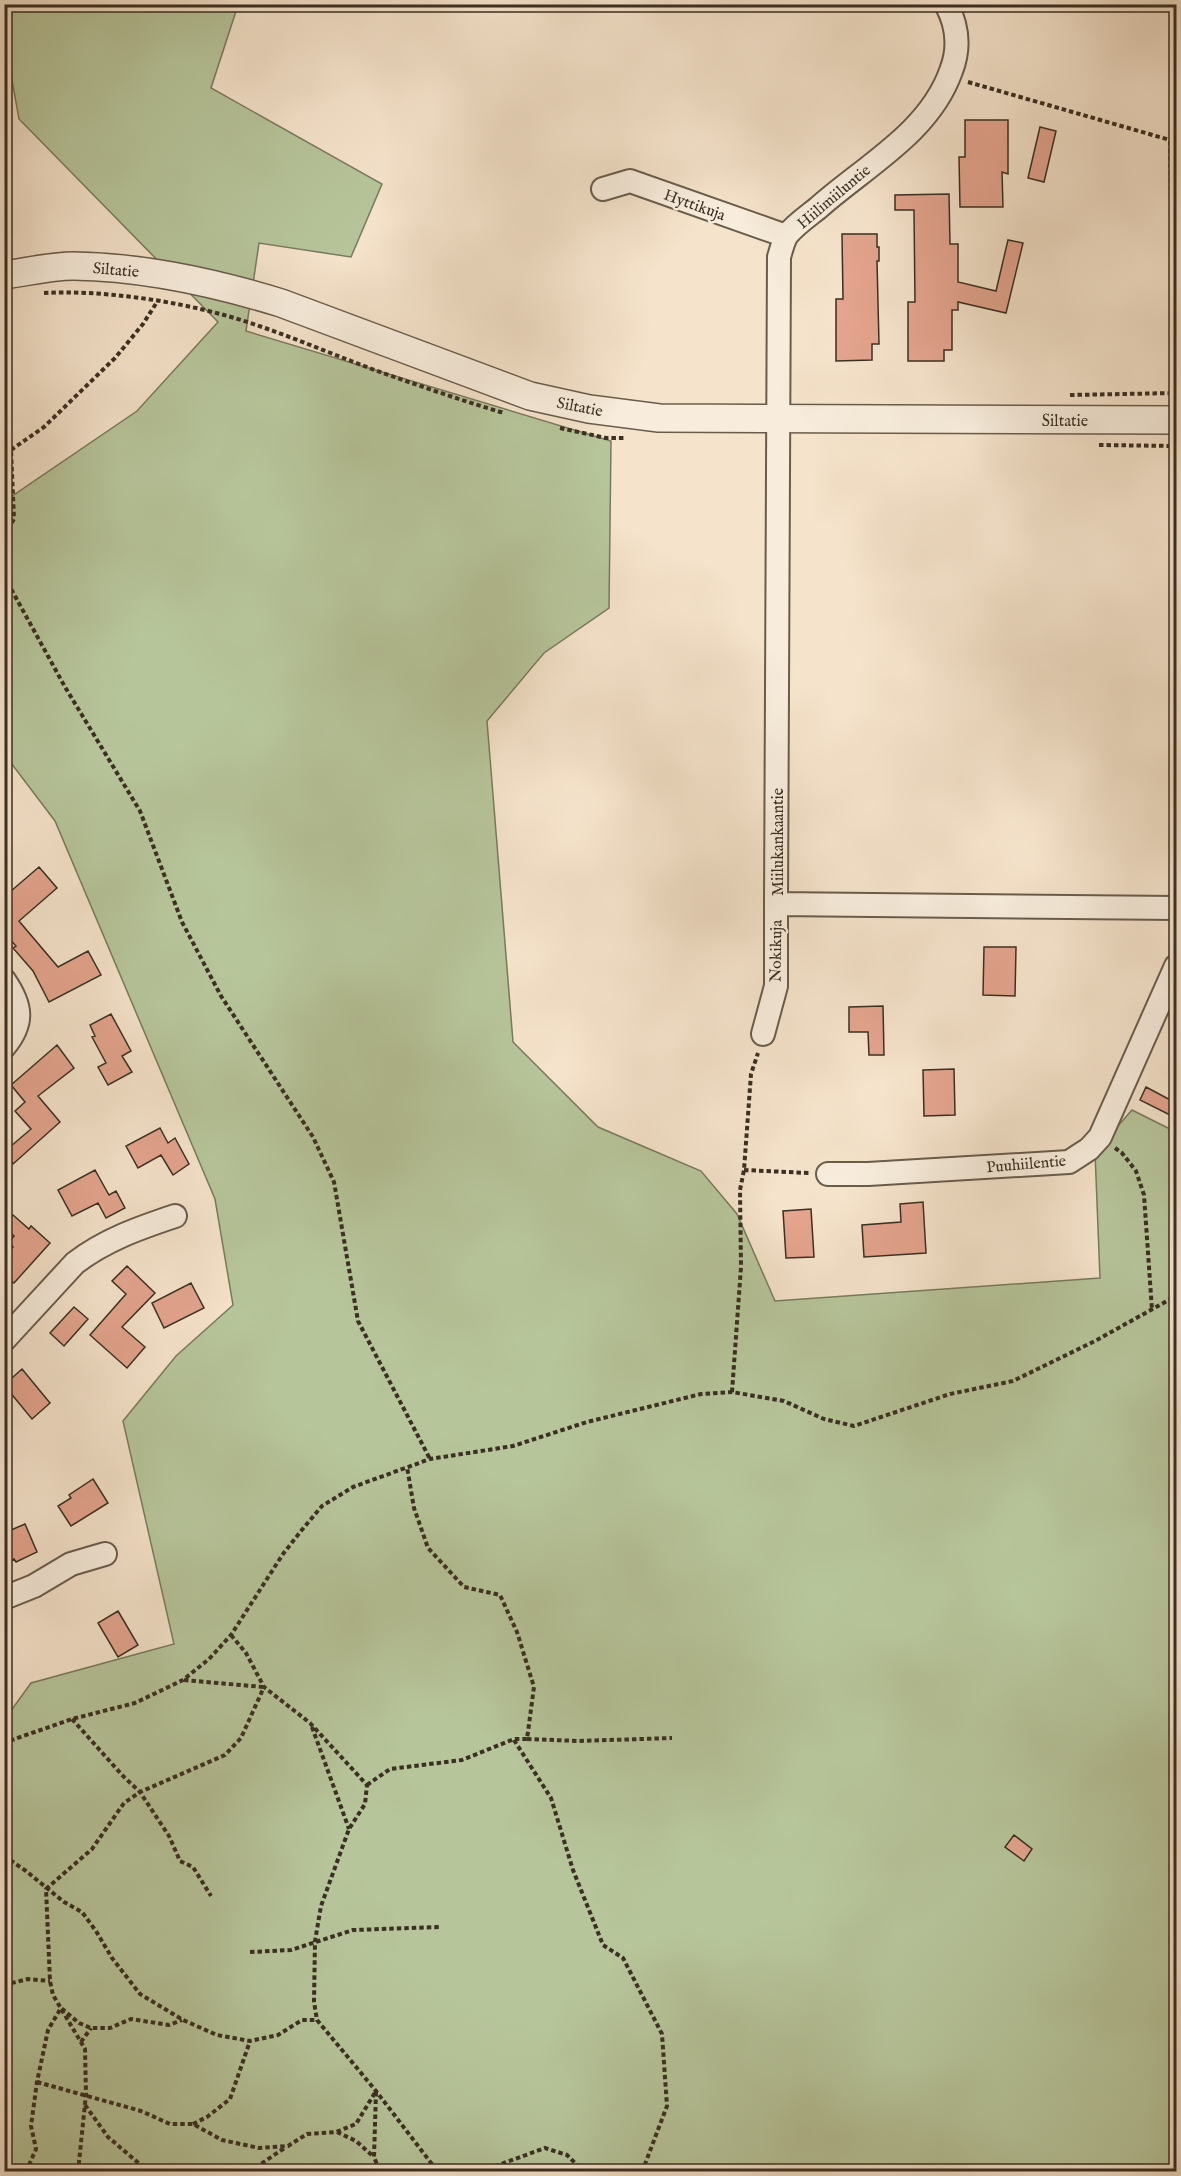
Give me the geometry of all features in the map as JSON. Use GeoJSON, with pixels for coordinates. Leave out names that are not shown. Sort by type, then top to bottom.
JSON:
{"type":"FeatureCollection","features":[{"type":"Feature","properties":{"kind":"street","name":"Hiilimiiluntie"},"geometry":{"type":"LineString","coordinates":[[777,417],[779,257],[786,236],[835,192],[922,122],[947,84],[955,60],[958,44],[953,16],[946,4]]}},
{"type":"Feature","properties":{"kind":"street","name":"Hyttikuja"},"geometry":{"type":"LineString","coordinates":[[603,189],[630,181],[786,236]]}},
{"type":"Feature","properties":{"kind":"street","name":"Siltatie"},"geometry":{"type":"LineString","coordinates":[[4,275],[71,266],[181,276],[281,303],[530,396],[589,409],[659,418],[1176,420]]}},
{"type":"Feature","properties":{"kind":"street","name":"Miilukankaantie"},"geometry":{"type":"LineString","coordinates":[[777,417],[776,904],[1176,908]]}},
{"type":"Feature","properties":{"kind":"street","name":"Nokikuja"},"geometry":{"type":"LineString","coordinates":[[763,1034],[776,986],[776,904]]}},
{"type":"Feature","properties":{"kind":"street","name":"Puuhiilentie"},"geometry":{"type":"LineString","coordinates":[[828,1174],[1069,1162],[1089,1149],[1100,1137],[1176,966]]}},
{"type":"Feature","properties":{"kind":"street"},"geometry":{"type":"LineString","coordinates":[[4,980],[18,1006],[19,1023],[4,1047]]}},
{"type":"Feature","properties":{"kind":"street"},"geometry":{"type":"LineString","coordinates":[[4,1340],[75,1263],[88,1253],[128,1232],[175,1216]]}},
{"type":"Feature","properties":{"kind":"street"},"geometry":{"type":"LineString","coordinates":[[4,1598],[34,1586],[71,1564],[105,1554]]}},
{"type":"Feature","properties":{"kind":"path"},"geometry":{"type":"LineString","coordinates":[[962,80],[1170,140],[1176,138]]}},
{"type":"Feature","properties":{"kind":"path"},"geometry":{"type":"LineString","coordinates":[[1060,395],[1175,393],[1170,140]]}},
{"type":"Feature","properties":{"kind":"path"},"geometry":{"type":"LineString","coordinates":[[10,450],[44,428],[115,358],[143,324],[157,302]]}},
{"type":"Feature","properties":{"kind":"path"},"geometry":{"type":"LineString","coordinates":[[4,415],[10,450],[14,519],[4,535]]}},
{"type":"Feature","properties":{"kind":"path"},"geometry":{"type":"LineString","coordinates":[[4,576],[65,687],[140,811],[182,921],[221,996],[313,1137],[334,1182],[358,1321],[430,1459]]}},
{"type":"Feature","properties":{"kind":"path"},"geometry":{"type":"LineString","coordinates":[[732,1392],[741,1267],[740,1190],[744,1170],[751,1074],[763,1034]]}},
{"type":"Feature","properties":{"kind":"path"},"geometry":{"type":"LineString","coordinates":[[1100,1137],[1122,1153],[1136,1171],[1144,1195],[1152,1310]]}},
{"type":"Feature","properties":{"kind":"path"},"geometry":{"type":"LineString","coordinates":[[744,1170],[828,1174]]}},
{"type":"Feature","properties":{"kind":"path"},"geometry":{"type":"LineString","coordinates":[[4,1745],[9,1741],[72,1719],[135,1703],[183,1680],[209,1659],[231,1635],[283,1554],[322,1506],[353,1487],[430,1459],[513,1446],[587,1422],[701,1394],[732,1392],[784,1401],[824,1419],[854,1426],[950,1394],[1013,1381],[1095,1341],[1176,1296]]}},
{"type":"Feature","properties":{"kind":"path"},"geometry":{"type":"LineString","coordinates":[[407,1467],[414,1508],[428,1548],[464,1587],[500,1595],[517,1632],[534,1687],[527,1739]]}},
{"type":"Feature","properties":{"kind":"path"},"geometry":{"type":"LineString","coordinates":[[231,1635],[246,1653],[264,1687],[310,1723],[367,1785],[365,1804],[349,1829],[321,1906],[315,1941],[314,2002],[317,2020],[376,2091],[438,2172]]}},
{"type":"Feature","properties":{"kind":"path"},"geometry":{"type":"LineString","coordinates":[[183,1680],[264,1687]]}},
{"type":"Feature","properties":{"kind":"path"},"geometry":{"type":"LineString","coordinates":[[46,1889],[92,1849],[124,1803],[140,1792],[225,1755],[241,1738],[264,1687]]}},
{"type":"Feature","properties":{"kind":"path"},"geometry":{"type":"LineString","coordinates":[[72,1719],[140,1792],[169,1836],[180,1861],[193,1867],[211,1896]]}},
{"type":"Feature","properties":{"kind":"path"},"geometry":{"type":"LineString","coordinates":[[310,1723],[349,1829]]}},
{"type":"Feature","properties":{"kind":"path"},"geometry":{"type":"LineString","coordinates":[[367,1785],[390,1769],[462,1760],[514,1739],[579,1741],[672,1738]]}},
{"type":"Feature","properties":{"kind":"path"},"geometry":{"type":"LineString","coordinates":[[514,1739],[551,1798],[573,1870],[603,1945],[623,1958],[662,2034],[667,2106],[642,2172]]}},
{"type":"Feature","properties":{"kind":"path"},"geometry":{"type":"LineString","coordinates":[[4,1856],[64,1902],[82,1911],[112,1959],[140,1994],[183,2020],[217,2035],[250,2041],[278,2035],[302,2020],[317,2020]]}},
{"type":"Feature","properties":{"kind":"path"},"geometry":{"type":"LineString","coordinates":[[46,1889],[50,1981],[53,1995],[85,2049],[86,2094],[78,2172]]}},
{"type":"Feature","properties":{"kind":"path"},"geometry":{"type":"LineString","coordinates":[[250,1952],[291,1950],[353,1930],[441,1927]]}},
{"type":"Feature","properties":{"kind":"path"},"geometry":{"type":"LineString","coordinates":[[4,1985],[28,1979],[50,1981]]}},
{"type":"Feature","properties":{"kind":"path"},"geometry":{"type":"LineString","coordinates":[[61,2008],[79,2023],[91,2028],[110,2028],[131,2019],[169,2025],[183,2020]]}},
{"type":"Feature","properties":{"kind":"path"},"geometry":{"type":"LineString","coordinates":[[26,2172],[36,2149],[31,2126],[37,2082],[48,2031],[61,2008]]}},
{"type":"Feature","properties":{"kind":"path"},"geometry":{"type":"LineString","coordinates":[[81,2042],[91,2028]]}},
{"type":"Feature","properties":{"kind":"path"},"geometry":{"type":"LineString","coordinates":[[37,2082],[141,2111],[170,2124],[193,2124],[207,2117],[230,2099],[250,2041]]}},
{"type":"Feature","properties":{"kind":"path"},"geometry":{"type":"LineString","coordinates":[[249,2172],[307,2134],[336,2132],[356,2124],[376,2091]]}},
{"type":"Feature","properties":{"kind":"path"},"geometry":{"type":"LineString","coordinates":[[376,2091],[374,2157],[380,2172]]}},
{"type":"Feature","properties":{"kind":"path"},"geometry":{"type":"LineString","coordinates":[[85,2104],[108,2137],[149,2172]]}},
{"type":"Feature","properties":{"kind":"path"},"geometry":{"type":"LineString","coordinates":[[193,2124],[222,2140],[259,2148],[288,2146]]}},
{"type":"Feature","properties":{"kind":"path"},"geometry":{"type":"LineString","coordinates":[[336,2132],[356,2141],[374,2157]]}},
{"type":"Feature","properties":{"kind":"path"},"geometry":{"type":"LineString","coordinates":[[473,2172],[545,2148],[567,2155],[584,2172]]}},
{"type":"Feature","properties":{"kind":"green space"},"geometry":{"type":"Polygon","coordinates":[[[5,5],[238,5],[211,88],[382,184],[351,257],[259,243],[246,331],[611,441],[609,608],[544,653],[487,721],[513,1042],[598,1127],[701,1171],[737,1214],[775,1301],[1100,1278],[1095,1152],[1132,1110],[1176,1132],[1176,2041],[1170,2068],[1176,2063],[1176,2171],[5,2171],[5,1719],[31,1683],[174,1644],[123,1421],[176,1356],[233,1305],[215,1199],[55,821],[5,755],[5,501],[137,411],[218,322],[19,119],[5,42],[5,5]]]}},
{"type":"Feature","properties":{"kind":"building"},"geometry":{"type":"Polygon","coordinates":[[[965,120],[1008,120],[1008,174],[1002,172],[1003,207],[960,207],[959,157],[965,157],[965,120]]]}},
{"type":"Feature","properties":{"kind":"building"},"geometry":{"type":"Polygon","coordinates":[[[1040,127],[1056,131],[1044,182],[1028,178],[1040,127]]]}},
{"type":"Feature","properties":{"kind":"building"},"geometry":{"type":"Polygon","coordinates":[[[949,194],[950,244],[958,244],[958,282],[996,291],[1008,240],[1023,243],[1006,313],[958,302],[958,310],[952,310],[952,350],[944,350],[944,361],[908,361],[908,302],[915,302],[914,210],[895,210],[895,195],[949,194]]]}},
{"type":"Feature","properties":{"kind":"building"},"geometry":{"type":"Polygon","coordinates":[[[842,234],[877,234],[879,344],[872,344],[872,360],[836,361],[836,299],[843,299],[842,234]]]}},
{"type":"Feature","properties":{"kind":"building"},"geometry":{"type":"Polygon","coordinates":[[[39,867],[57,888],[19,921],[58,967],[88,951],[101,975],[49,1002],[33,971],[13,948],[16,946],[4,933],[4,897],[39,867]]]}},
{"type":"Feature","properties":{"kind":"building"},"geometry":{"type":"Polygon","coordinates":[[[984,947],[1016,947],[1015,996],[983,995],[984,947]]]}},
{"type":"Feature","properties":{"kind":"building"},"geometry":{"type":"Polygon","coordinates":[[[883,1006],[884,1055],[869,1055],[868,1032],[849,1032],[849,1007],[883,1006]]]}},
{"type":"Feature","properties":{"kind":"building"},"geometry":{"type":"Polygon","coordinates":[[[111,1014],[131,1051],[122,1056],[132,1072],[108,1085],[98,1067],[106,1063],[92,1037],[95,1036],[90,1025],[111,1014]]]}},
{"type":"Feature","properties":{"kind":"building"},"geometry":{"type":"Polygon","coordinates":[[[57,1045],[74,1068],[38,1096],[60,1122],[13,1164],[4,1152],[31,1129],[15,1111],[25,1102],[11,1085],[57,1045]]]}},
{"type":"Feature","properties":{"kind":"building"},"geometry":{"type":"Polygon","coordinates":[[[954,1069],[955,1115],[924,1116],[923,1070],[954,1069]]]}},
{"type":"Feature","properties":{"kind":"building"},"geometry":{"type":"Polygon","coordinates":[[[1146,1087],[1176,1103],[1176,1118],[1140,1100],[1146,1087]]]}},
{"type":"Feature","properties":{"kind":"building"},"geometry":{"type":"Polygon","coordinates":[[[160,1128],[168,1143],[175,1138],[189,1164],[173,1175],[161,1155],[138,1168],[126,1146],[160,1128]]]}},
{"type":"Feature","properties":{"kind":"building"},"geometry":{"type":"Polygon","coordinates":[[[95,1170],[109,1195],[116,1191],[125,1208],[106,1218],[98,1203],[72,1216],[58,1190],[95,1170]]]}},
{"type":"Feature","properties":{"kind":"building"},"geometry":{"type":"Polygon","coordinates":[[[923,1202],[926,1253],[864,1257],[862,1225],[901,1222],[900,1204],[923,1202]]]}},
{"type":"Feature","properties":{"kind":"building"},"geometry":{"type":"Polygon","coordinates":[[[811,1209],[814,1257],[786,1258],[783,1211],[811,1209]]]}},
{"type":"Feature","properties":{"kind":"building"},"geometry":{"type":"Polygon","coordinates":[[[13,1215],[29,1229],[31,1226],[50,1243],[14,1283],[4,1275],[4,1257],[13,1247],[9,1242],[14,1236],[4,1227],[4,1224],[13,1215]]]}},
{"type":"Feature","properties":{"kind":"building"},"geometry":{"type":"Polygon","coordinates":[[[127,1266],[155,1293],[122,1327],[145,1347],[127,1368],[90,1335],[126,1294],[112,1281],[127,1266]]]}},
{"type":"Feature","properties":{"kind":"building"},"geometry":{"type":"Polygon","coordinates":[[[191,1283],[204,1308],[164,1328],[152,1303],[191,1283]]]}},
{"type":"Feature","properties":{"kind":"building"},"geometry":{"type":"Polygon","coordinates":[[[74,1307],[88,1319],[64,1346],[50,1333],[74,1307]]]}},
{"type":"Feature","properties":{"kind":"building"},"geometry":{"type":"Polygon","coordinates":[[[22,1369],[50,1403],[32,1419],[4,1385],[22,1369]]]}},
{"type":"Feature","properties":{"kind":"building"},"geometry":{"type":"Polygon","coordinates":[[[93,1479],[108,1503],[71,1526],[58,1506],[71,1498],[69,1495],[93,1479]]]}},
{"type":"Feature","properties":{"kind":"building"},"geometry":{"type":"Polygon","coordinates":[[[25,1524],[37,1552],[16,1562],[14,1559],[4,1564],[4,1533],[25,1524]]]}},
{"type":"Feature","properties":{"kind":"building"},"geometry":{"type":"Polygon","coordinates":[[[118,1611],[138,1645],[118,1657],[98,1623],[118,1611]]]}},
{"type":"Feature","properties":{"kind":"building"},"geometry":{"type":"Polygon","coordinates":[[[1014,1835],[1032,1849],[1024,1861],[1005,1847],[1014,1835]]]}}]}
